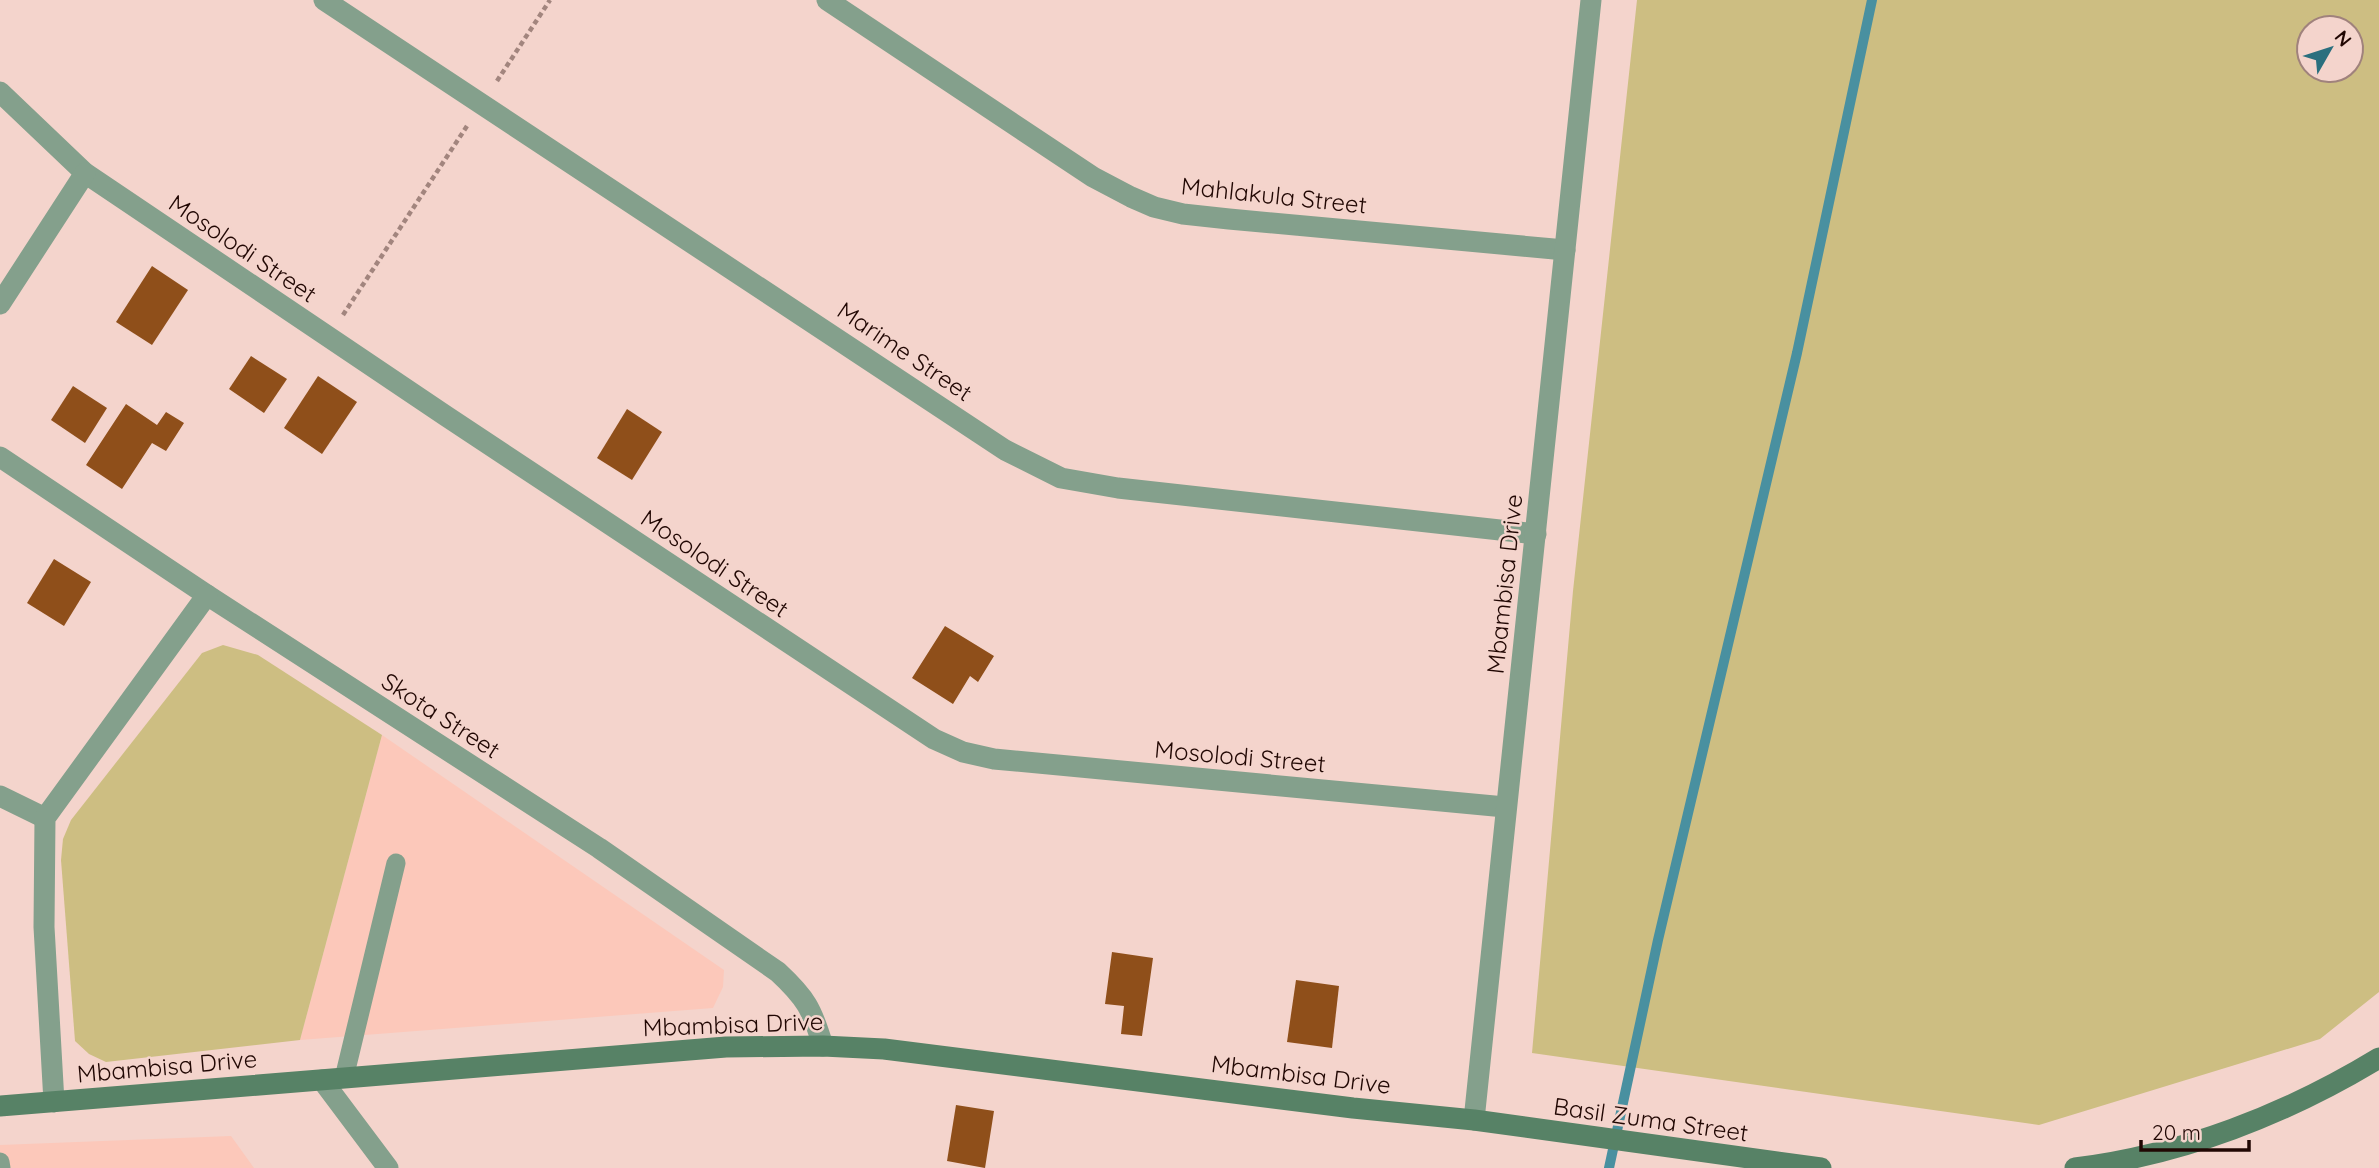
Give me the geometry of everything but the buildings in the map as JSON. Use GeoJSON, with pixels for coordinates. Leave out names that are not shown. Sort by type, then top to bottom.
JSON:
{"type":"FeatureCollection","features":[{"type":"Feature","properties":{"kind":"street","name":"Marime Street"},"geometry":{"type":"LineString","coordinates":[[324,0],[1005,450],[1061,478],[1131,489],[1536,534]]}},
{"type":"Feature","properties":{"kind":"street","name":"Mahlakula Street"},"geometry":{"type":"LineString","coordinates":[[827,0],[1093,177],[1154,207],[1183,214],[1229,219],[1565,250]]}},
{"type":"Feature","properties":{"kind":"street","name":"Mbambisa Drive"},"geometry":{"type":"LineString","coordinates":[[0,1106],[726,1047],[823,1046],[884,1049],[1353,1108],[1474,1120],[1591,0]]}},
{"type":"Feature","properties":{"kind":"street","name":"Mosolodi Street"},"geometry":{"type":"LineString","coordinates":[[0,92],[85,173],[934,739],[963,752],[994,759],[1505,807]]}},
{"type":"Feature","properties":{"kind":"street"},"geometry":{"type":"LineString","coordinates":[[0,304],[85,173]]}},
{"type":"Feature","properties":{"kind":"street","name":"Skota Street"},"geometry":{"type":"LineString","coordinates":[[0,457],[599,848],[778,972],[802,995],[813,1014],[823,1046]]}},
{"type":"Feature","properties":{"kind":"street"},"geometry":{"type":"LineString","coordinates":[[54,1102],[44,927],[45,818],[207,594]]}},
{"type":"Feature","properties":{"kind":"street"},"geometry":{"type":"LineString","coordinates":[[0,796],[45,818]]}},
{"type":"Feature","properties":{"kind":"street"},"geometry":{"type":"LineString","coordinates":[[2075,1168],[2161,1153],[2246,1124],[2341,1081],[2379,1058]]}},
{"type":"Feature","properties":{"kind":"street"},"geometry":{"type":"LineString","coordinates":[[322,1080],[388,1168]]}},
{"type":"Feature","properties":{"kind":"street","name":"Basil Zuma Street"},"geometry":{"type":"LineString","coordinates":[[1474,1120],[1821,1168]]}},
{"type":"Feature","properties":{"kind":"lane"},"geometry":{"type":"LineString","coordinates":[[344,1078],[396,863]]}},
{"type":"Feature","properties":{"kind":"lane"},"geometry":{"type":"LineString","coordinates":[[0,1162],[1,1168]]}},
{"type":"Feature","properties":{"kind":"path"},"geometry":{"type":"LineString","coordinates":[[328,337],[550,0]]}},
{"type":"Feature","properties":{"kind":"shaded area"},"geometry":{"type":"Polygon","coordinates":[[[1637,0],[2379,0],[2379,992],[2320,1039],[2039,1125],[1532,1053],[1573,591],[1637,0]]]}},
{"type":"Feature","properties":{"kind":"shaded area"},"geometry":{"type":"Polygon","coordinates":[[[223,645],[258,655],[382,735],[300,1040],[106,1062],[89,1054],[75,1041],[61,860],[63,839],[71,820],[202,653],[223,645]]]}},
{"type":"Feature","properties":{"kind":"shaded area"},"geometry":{"type":"Polygon","coordinates":[[[382,735],[724,970],[723,987],[713,1008],[300,1040],[382,735]]]}},
{"type":"Feature","properties":{"kind":"shaded area"},"geometry":{"type":"Polygon","coordinates":[[[231,1136],[254,1168],[0,1168],[0,1145],[231,1136]]]}},
{"type":"Feature","properties":{"kind":"waterway"},"geometry":{"type":"LineString","coordinates":[[1609,1168],[1658,940],[1797,353],[1872,0]]}}]}
